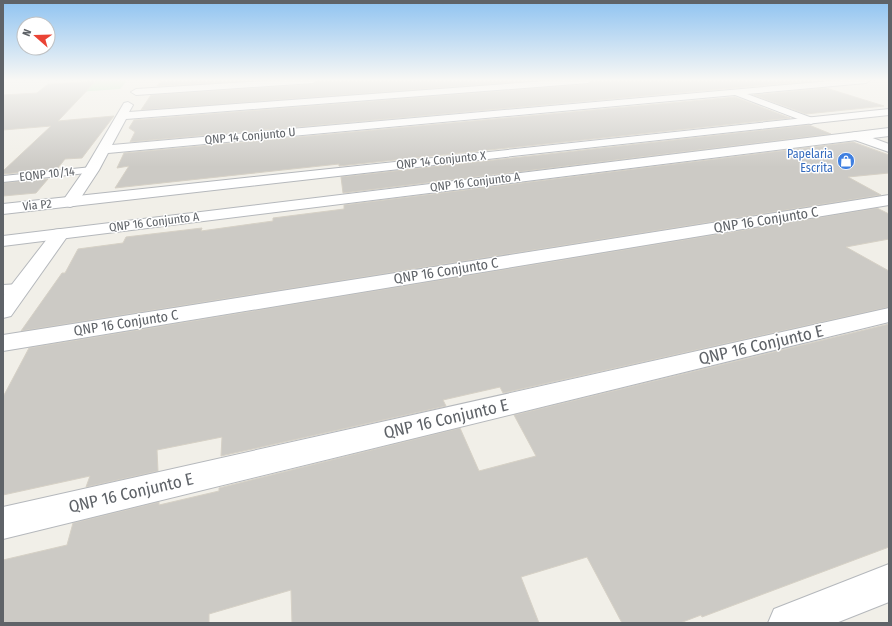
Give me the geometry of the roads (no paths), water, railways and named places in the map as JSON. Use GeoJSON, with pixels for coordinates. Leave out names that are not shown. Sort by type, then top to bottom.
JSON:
{"type":"FeatureCollection","features":[{"type":"Feature","properties":{"kind":"street","name":"EQNP 10/14"},"geometry":{"type":"LineString","coordinates":[[70,202],[92,170],[125,109]]}},
{"type":"Feature","properties":{"kind":"street"},"geometry":{"type":"LineString","coordinates":[[121,116],[209,109]]}},
{"type":"Feature","properties":{"kind":"street","name":"QNP 14 Conjunto U"},"geometry":{"type":"LineString","coordinates":[[102,150],[545,109]]}},
{"type":"Feature","properties":{"kind":"street"},"geometry":{"type":"LineString","coordinates":[[781,109],[811,120]]}},
{"type":"Feature","properties":{"kind":"street","name":"QNP 14 Conjunto X"},"geometry":{"type":"LineString","coordinates":[[70,202],[531,150],[602,144],[889,112]]}},
{"type":"Feature","properties":{"kind":"street"},"geometry":{"type":"LineString","coordinates":[[856,136],[889,132]]}},
{"type":"Feature","properties":{"kind":"street","name":"QNP 16 Conjunto A"},"geometry":{"type":"LineString","coordinates":[[60,234],[624,163],[856,136],[889,148]]}},
{"type":"Feature","properties":{"kind":"street"},"geometry":{"type":"LineString","coordinates":[[602,144],[593,147],[591,151],[596,157],[624,163]]}},
{"type":"Feature","properties":{"kind":"street"},"geometry":{"type":"LineString","coordinates":[[531,150],[549,152],[561,158],[564,166],[554,172]]}},
{"type":"Feature","properties":{"kind":"street","name":"QNP 16 Conjunto C"},"geometry":{"type":"LineString","coordinates":[[3,343],[889,200]]}},
{"type":"Feature","properties":{"kind":"street","name":"Via P2"},"geometry":{"type":"LineString","coordinates":[[3,209],[70,202]]}},
{"type":"Feature","properties":{"kind":"street"},"geometry":{"type":"LineString","coordinates":[[3,240],[60,234]]}},
{"type":"Feature","properties":{"kind":"street"},"geometry":{"type":"LineString","coordinates":[[3,311],[12,289],[60,234]]}},
{"type":"Feature","properties":{"kind":"street","name":"QNP 16 Conjunto E"},"geometry":{"type":"LineString","coordinates":[[3,523],[889,315]]}},
{"type":"Feature","properties":{"kind":"street"},"geometry":{"type":"LineString","coordinates":[[788,623],[889,583]]}},
{"type":"Feature","properties":{"kind":"lane","name":"EQNP 10/14"},"geometry":{"type":"LineString","coordinates":[[3,179],[92,170]]}},
{"type":"Feature","properties":{"kind":"place","name":"Papelaria Escrita"},"geometry":{"type":"Point","coordinates":[846,161]}}]}
